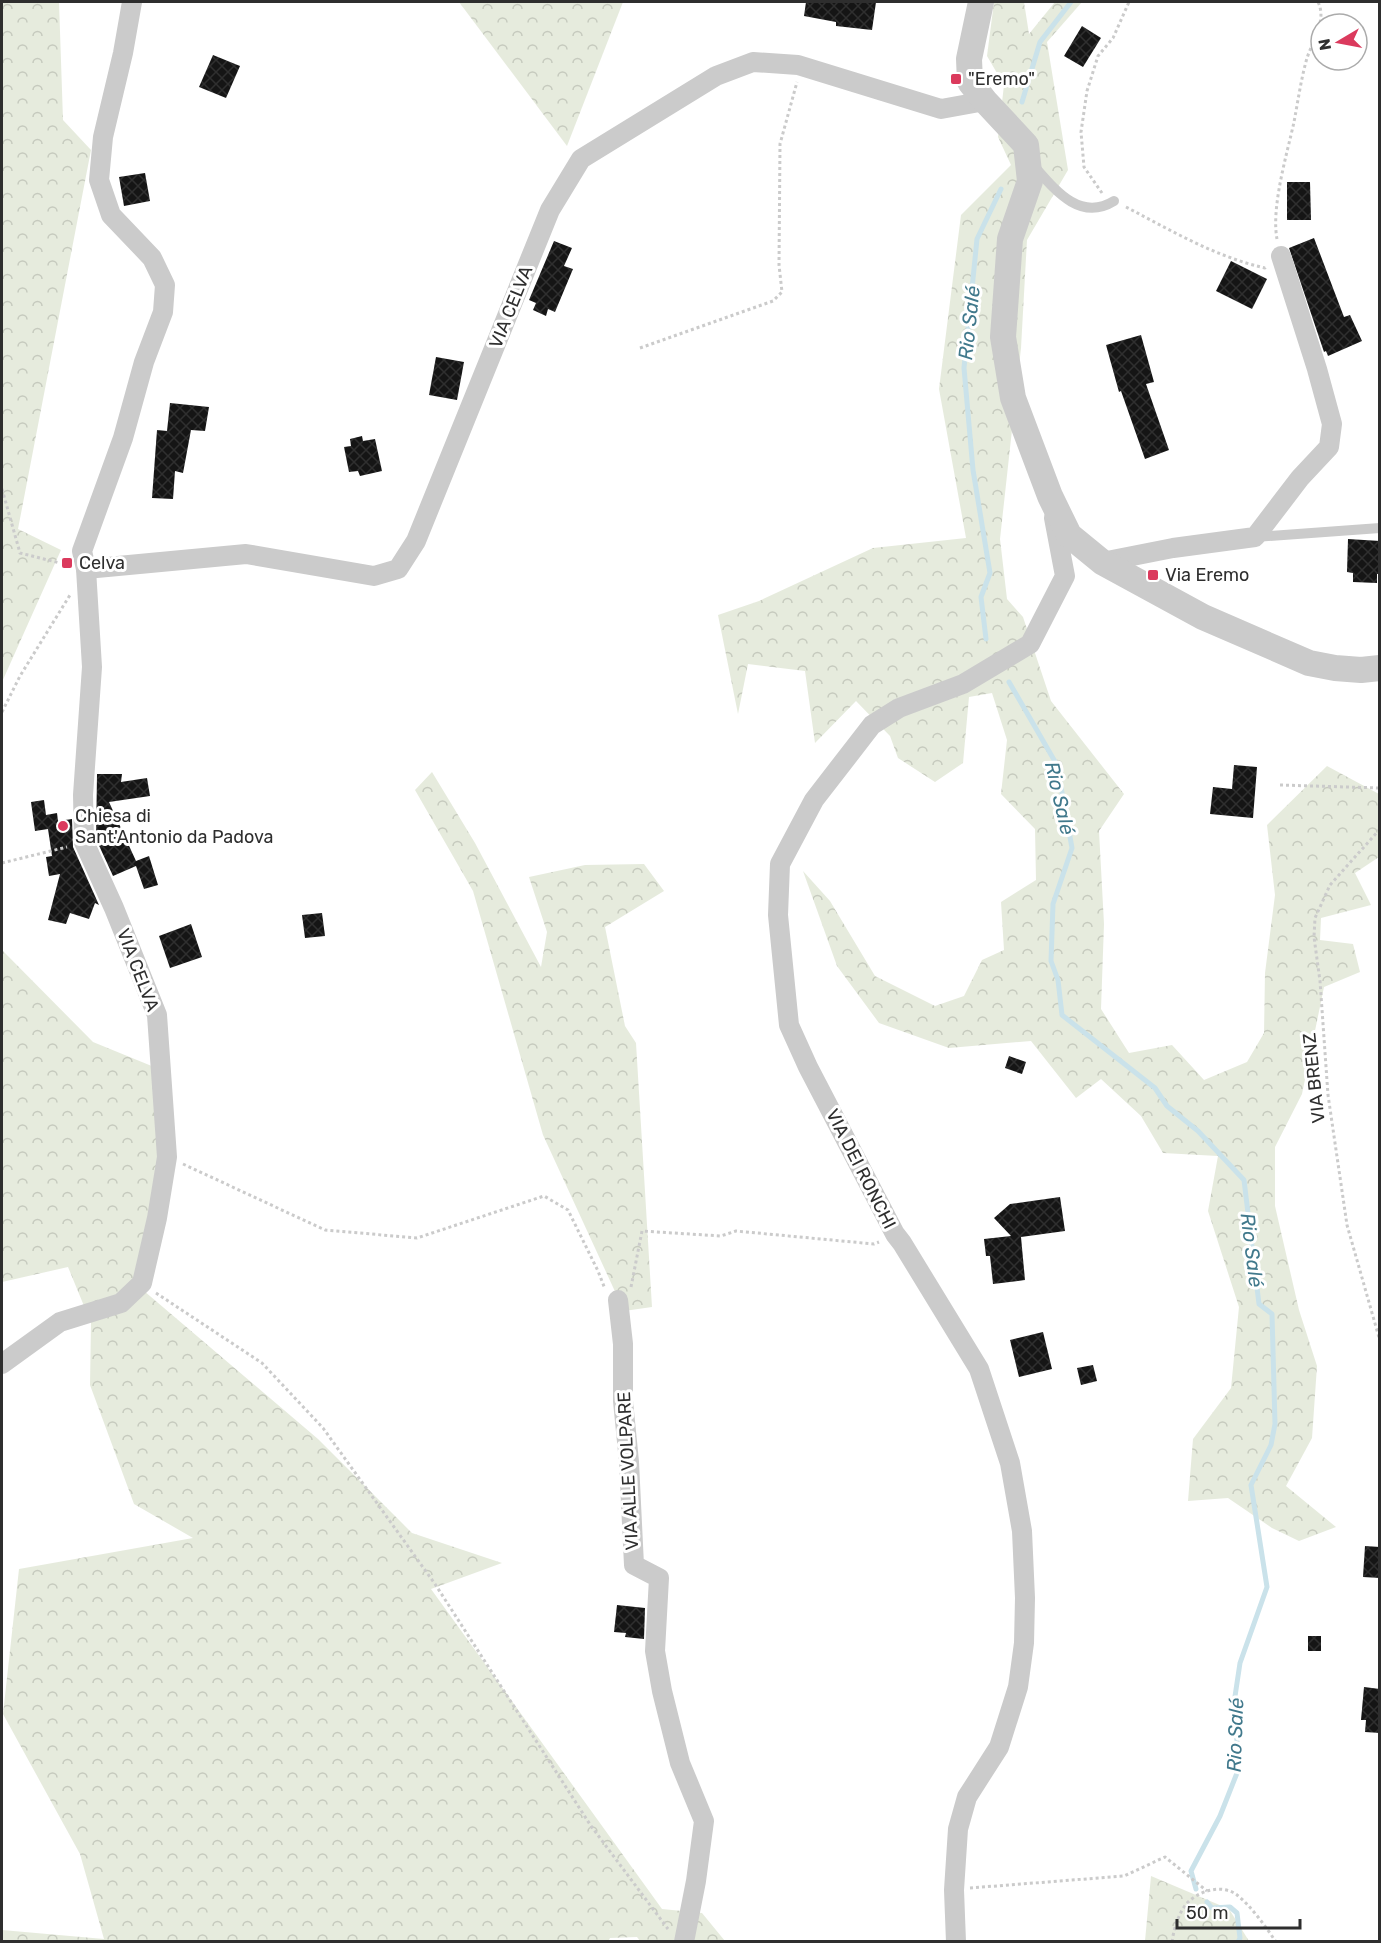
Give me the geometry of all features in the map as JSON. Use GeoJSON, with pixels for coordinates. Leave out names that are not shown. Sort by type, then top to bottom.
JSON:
{"type":"FeatureCollection","features":[{"type":"Feature","properties":{"kind":"street","name":"VIA CELVA"},"geometry":{"type":"LineString","coordinates":[[132,2],[103,137],[99,180],[111,215],[152,258],[165,285],[163,312],[144,362],[123,438],[82,551],[86,569],[92,667],[83,795],[84,842],[114,908],[157,1015],[167,1157],[157,1218],[142,1284]]}},
{"type":"Feature","properties":{"kind":"street"},"geometry":{"type":"LineString","coordinates":[[981,2],[969,58],[970,82],[1026,145],[1030,181],[1010,239],[1003,337],[1013,398],[1050,496],[1069,535],[1102,562],[1203,617],[1309,663],[1361,670],[1380,668]]}},
{"type":"Feature","properties":{"kind":"street","name":"VIA CELVA"},"geometry":{"type":"LineString","coordinates":[[86,569],[246,554],[374,576],[398,569],[416,541],[550,210],[581,159],[716,76],[753,62],[798,65],[940,109],[985,101]]}},
{"type":"Feature","properties":{"kind":"street"},"geometry":{"type":"LineString","coordinates":[[1102,562],[1173,548],[1256,537],[1300,478],[1329,447],[1332,424],[1281,256]]}},
{"type":"Feature","properties":{"kind":"street","name":"VIA DEI RONCHI"},"geometry":{"type":"LineString","coordinates":[[956,1941],[954,1890],[958,1829],[967,1797],[999,1747],[1018,1687],[1024,1643],[1025,1598],[1022,1531],[1010,1463],[979,1369],[895,1234],[808,1067],[789,1025],[778,915],[780,864],[814,800],[872,726],[898,708],[963,684],[1030,644],[1065,576],[1050,496]]}},
{"type":"Feature","properties":{"kind":"street"},"geometry":{"type":"LineString","coordinates":[[2,1364],[60,1322],[121,1303],[142,1284]]}},
{"type":"Feature","properties":{"kind":"street","name":"VIA ALLE VOLPARE"},"geometry":{"type":"LineString","coordinates":[[618,1300],[634,1565],[659,1578],[655,1651],[662,1691],[680,1763],[704,1821],[696,1881],[677,1936]]}},
{"type":"Feature","properties":{"kind":"lane"},"geometry":{"type":"LineString","coordinates":[[1028,159],[1064,197],[1085,208],[1103,208],[1114,201]]}},
{"type":"Feature","properties":{"kind":"lane"},"geometry":{"type":"LineString","coordinates":[[1256,537],[1380,528]]}},
{"type":"Feature","properties":{"kind":"path"},"geometry":{"type":"LineString","coordinates":[[1129,2],[1113,38],[1098,56],[1087,92],[1081,132],[1084,167],[1103,195],[1196,242],[1243,262],[1265,268],[1281,256],[1275,227],[1276,216],[1282,175],[1308,58],[1320,28],[1321,8],[1318,2]]}},
{"type":"Feature","properties":{"kind":"path"},"geometry":{"type":"LineString","coordinates":[[640,348],[773,301],[782,292],[779,265],[780,144],[796,87],[798,65]]}},
{"type":"Feature","properties":{"kind":"path"},"geometry":{"type":"LineString","coordinates":[[2,489],[20,553],[86,569],[20,676],[2,712]]}},
{"type":"Feature","properties":{"kind":"path"},"geometry":{"type":"LineString","coordinates":[[1280,785],[1380,788]]}},
{"type":"Feature","properties":{"kind":"path","name":"VIA BRENZ"},"geometry":{"type":"LineString","coordinates":[[1380,829],[1330,885],[1315,918],[1314,937],[1320,981],[1328,1095],[1347,1224],[1380,1341]]}},
{"type":"Feature","properties":{"kind":"path"},"geometry":{"type":"LineString","coordinates":[[2,863],[84,842]]}},
{"type":"Feature","properties":{"kind":"path"},"geometry":{"type":"LineString","coordinates":[[167,1157],[325,1230],[417,1238],[544,1196],[568,1210],[598,1271],[607,1295],[618,1300],[631,1288],[642,1231],[721,1236],[736,1231],[874,1244],[895,1234]]}},
{"type":"Feature","properties":{"kind":"path"},"geometry":{"type":"LineString","coordinates":[[142,1284],[262,1363],[322,1428],[435,1584],[591,1826],[677,1936]]}},
{"type":"Feature","properties":{"kind":"path"},"geometry":{"type":"LineString","coordinates":[[954,1890],[1124,1876],[1164,1857],[1207,1891]]}},
{"type":"Feature","properties":{"kind":"path"},"geometry":{"type":"LineString","coordinates":[[1172,1941],[1175,1923],[1186,1904],[1207,1891],[1222,1888],[1237,1894],[1276,1941]]}},
{"type":"Feature","properties":{"kind":"green space"},"geometry":{"type":"Polygon","coordinates":[[[2,2],[59,2],[63,120],[91,150],[18,529],[61,550],[2,682],[2,2]]]}},
{"type":"Feature","properties":{"kind":"green space"},"geometry":{"type":"Polygon","coordinates":[[[459,2],[623,2],[567,146],[459,2]]]}},
{"type":"Feature","properties":{"kind":"green space"},"geometry":{"type":"Polygon","coordinates":[[[994,2],[1024,2],[1029,34],[1055,2],[1082,2],[1047,42],[1068,170],[1027,240],[1021,348],[1000,539],[1007,599],[1023,617],[1051,701],[1124,794],[1099,831],[1104,924],[1101,1009],[1129,1053],[1172,1045],[1204,1080],[1247,1062],[1264,1033],[1265,973],[1275,895],[1267,825],[1327,766],[1379,794],[1379,857],[1355,873],[1371,905],[1321,918],[1320,940],[1353,944],[1360,972],[1324,987],[1302,1094],[1275,1147],[1275,1206],[1299,1310],[1317,1366],[1312,1438],[1286,1486],[1336,1527],[1299,1541],[1272,1528],[1228,1498],[1188,1501],[1193,1439],[1231,1388],[1239,1307],[1208,1211],[1218,1156],[1163,1153],[1141,1116],[1101,1079],[1076,1098],[1031,1041],[949,1048],[879,1023],[837,966],[803,871],[830,901],[875,976],[935,1006],[964,996],[982,960],[1004,950],[1001,902],[1036,880],[1035,829],[1001,794],[1007,740],[992,693],[969,697],[963,763],[935,782],[898,758],[890,736],[856,701],[815,743],[805,671],[748,664],[738,714],[718,615],[759,601],[873,548],[966,538],[939,389],[961,215],[1011,165],[998,137],[1004,85],[987,56],[994,2]]]}},
{"type":"Feature","properties":{"kind":"green space"},"geometry":{"type":"Polygon","coordinates":[[[432,772],[475,843],[541,967],[547,932],[529,877],[585,865],[644,864],[664,891],[605,927],[625,1026],[636,1043],[652,1307],[624,1311],[543,1135],[473,891],[415,790],[432,772]]]}},
{"type":"Feature","properties":{"kind":"green space"},"geometry":{"type":"Polygon","coordinates":[[[2,950],[93,1042],[159,1069],[161,1156],[137,1285],[318,1439],[412,1533],[502,1563],[431,1589],[662,1909],[702,1913],[725,1941],[640,1941],[637,1937],[610,1938],[608,1942],[2,1941],[2,1930],[104,1939],[80,1854],[3,1714],[19,1569],[193,1538],[134,1504],[90,1385],[91,1323],[68,1267],[2,1282],[2,950]]]}},
{"type":"Feature","properties":{"kind":"green space"},"geometry":{"type":"Polygon","coordinates":[[[1151,1876],[1229,1909],[1249,1941],[1145,1941],[1151,1876]]]}},
{"type":"Feature","properties":{"kind":"building"},"geometry":{"type":"Polygon","coordinates":[[[806,2],[876,2],[872,30],[836,26],[836,22],[804,16],[806,2]]]}},
{"type":"Feature","properties":{"kind":"building"},"geometry":{"type":"Polygon","coordinates":[[[1082,26],[1101,38],[1083,67],[1064,56],[1082,26]]]}},
{"type":"Feature","properties":{"kind":"building"},"geometry":{"type":"Polygon","coordinates":[[[213,55],[240,66],[226,98],[199,87],[213,55]]]}},
{"type":"Feature","properties":{"kind":"building"},"geometry":{"type":"Polygon","coordinates":[[[145,173],[150,201],[124,206],[119,177],[145,173]]]}},
{"type":"Feature","properties":{"kind":"building"},"geometry":{"type":"Polygon","coordinates":[[[1287,182],[1310,182],[1311,220],[1287,220],[1287,182]]]}},
{"type":"Feature","properties":{"kind":"building"},"geometry":{"type":"Polygon","coordinates":[[[1314,238],[1344,317],[1350,315],[1362,341],[1328,356],[1326,351],[1324,352],[1289,248],[1314,238]]]}},
{"type":"Feature","properties":{"kind":"building"},"geometry":{"type":"Polygon","coordinates":[[[554,241],[572,248],[564,266],[573,269],[555,312],[548,309],[546,316],[533,310],[536,303],[529,300],[554,241]]]}},
{"type":"Feature","properties":{"kind":"building"},"geometry":{"type":"Polygon","coordinates":[[[1231,261],[1267,279],[1252,309],[1216,291],[1231,261]]]}},
{"type":"Feature","properties":{"kind":"building"},"geometry":{"type":"Polygon","coordinates":[[[1141,335],[1154,382],[1146,384],[1169,450],[1145,459],[1121,391],[1119,392],[1106,345],[1141,335]]]}},
{"type":"Feature","properties":{"kind":"building"},"geometry":{"type":"Polygon","coordinates":[[[436,357],[464,362],[457,400],[429,395],[436,357]]]}},
{"type":"Feature","properties":{"kind":"building"},"geometry":{"type":"Polygon","coordinates":[[[170,403],[209,407],[205,431],[191,430],[183,473],[175,471],[173,499],[152,498],[157,430],[167,431],[170,403]]]}},
{"type":"Feature","properties":{"kind":"building"},"geometry":{"type":"Polygon","coordinates":[[[362,436],[363,441],[375,439],[382,471],[360,476],[358,471],[349,472],[344,447],[351,446],[350,439],[362,436]]]}},
{"type":"Feature","properties":{"kind":"building"},"geometry":{"type":"Polygon","coordinates":[[[1348,539],[1380,541],[1380,574],[1377,574],[1377,583],[1353,582],[1353,573],[1347,572],[1348,539]]]}},
{"type":"Feature","properties":{"kind":"building"},"geometry":{"type":"Polygon","coordinates":[[[1234,765],[1257,767],[1253,818],[1210,814],[1213,787],[1232,789],[1234,765]]]}},
{"type":"Feature","properties":{"kind":"building"},"geometry":{"type":"Polygon","coordinates":[[[97,774],[122,774],[121,782],[147,778],[150,796],[109,802],[136,861],[149,856],[158,885],[144,889],[136,866],[113,876],[96,839],[97,774]]]}},
{"type":"Feature","properties":{"kind":"building"},"geometry":{"type":"Polygon","coordinates":[[[44,800],[46,815],[57,813],[58,821],[72,819],[73,847],[99,905],[95,903],[89,919],[70,913],[66,924],[48,920],[60,874],[49,876],[46,857],[52,856],[48,829],[35,831],[31,802],[44,800]]]}},
{"type":"Feature","properties":{"kind":"building"},"geometry":{"type":"Polygon","coordinates":[[[322,913],[325,936],[305,938],[302,915],[322,913]]]}},
{"type":"Feature","properties":{"kind":"building"},"geometry":{"type":"Polygon","coordinates":[[[191,924],[202,957],[170,968],[159,936],[191,924]]]}},
{"type":"Feature","properties":{"kind":"building"},"geometry":{"type":"Polygon","coordinates":[[[1009,1056],[1026,1062],[1022,1074],[1005,1068],[1009,1056]]]}},
{"type":"Feature","properties":{"kind":"building"},"geometry":{"type":"Polygon","coordinates":[[[1060,1197],[1065,1231],[1021,1237],[1025,1280],[993,1284],[990,1256],[986,1256],[984,1239],[1011,1236],[994,1218],[1010,1204],[1060,1197]]]}},
{"type":"Feature","properties":{"kind":"building"},"geometry":{"type":"Polygon","coordinates":[[[1043,1332],[1052,1369],[1019,1377],[1010,1340],[1043,1332]]]}},
{"type":"Feature","properties":{"kind":"building"},"geometry":{"type":"Polygon","coordinates":[[[1093,1365],[1097,1381],[1081,1385],[1077,1368],[1093,1365]]]}},
{"type":"Feature","properties":{"kind":"building"},"geometry":{"type":"Polygon","coordinates":[[[1365,1546],[1380,1547],[1380,1578],[1363,1577],[1365,1546]]]}},
{"type":"Feature","properties":{"kind":"building"},"geometry":{"type":"Polygon","coordinates":[[[617,1605],[645,1608],[644,1639],[625,1637],[626,1633],[614,1632],[617,1605]]]}},
{"type":"Feature","properties":{"kind":"building"},"geometry":{"type":"Polygon","coordinates":[[[1308,1636],[1321,1636],[1321,1651],[1308,1651],[1308,1636]]]}},
{"type":"Feature","properties":{"kind":"building"},"geometry":{"type":"Polygon","coordinates":[[[1364,1687],[1380,1689],[1380,1733],[1365,1732],[1366,1720],[1361,1720],[1364,1687]]]}},
{"type":"Feature","properties":{"kind":"waterway","name":"Rio Salé"},"geometry":{"type":"LineString","coordinates":[[1022,102],[1040,42],[1071,2]]}},
{"type":"Feature","properties":{"kind":"waterway","name":"Rio Salé"},"geometry":{"type":"LineString","coordinates":[[986,639],[981,597],[990,573],[973,470],[964,368],[977,239],[1001,189]]}},
{"type":"Feature","properties":{"kind":"waterway","name":"Rio Salé"},"geometry":{"type":"LineString","coordinates":[[1009,682],[1057,765],[1072,848],[1053,904],[1051,961],[1058,980],[1062,1015],[1155,1088],[1167,1106],[1198,1131],[1244,1180],[1259,1304],[1272,1314],[1275,1424],[1271,1445],[1251,1485],[1267,1587],[1240,1663],[1234,1703],[1237,1773],[1220,1816],[1191,1871],[1196,1889]]}},
{"type":"Feature","properties":{"kind":"waterway","name":"Rio Salé"},"geometry":{"type":"LineString","coordinates":[[1207,1902],[1212,1908],[1230,1907],[1237,1913],[1240,1938],[1238,1942]]}},
{"type":"Feature","properties":{"kind":"place","name":"\"Eremo\""},"geometry":{"type":"Point","coordinates":[956,79]}},
{"type":"Feature","properties":{"kind":"place","name":"Celva"},"geometry":{"type":"Point","coordinates":[67,563]}},
{"type":"Feature","properties":{"kind":"place","name":"Via Eremo"},"geometry":{"type":"Point","coordinates":[1153,575]}},
{"type":"Feature","properties":{"kind":"place","name":"Chiesa di Sant'Antonio da Padova"},"geometry":{"type":"Point","coordinates":[63,826]}}]}
